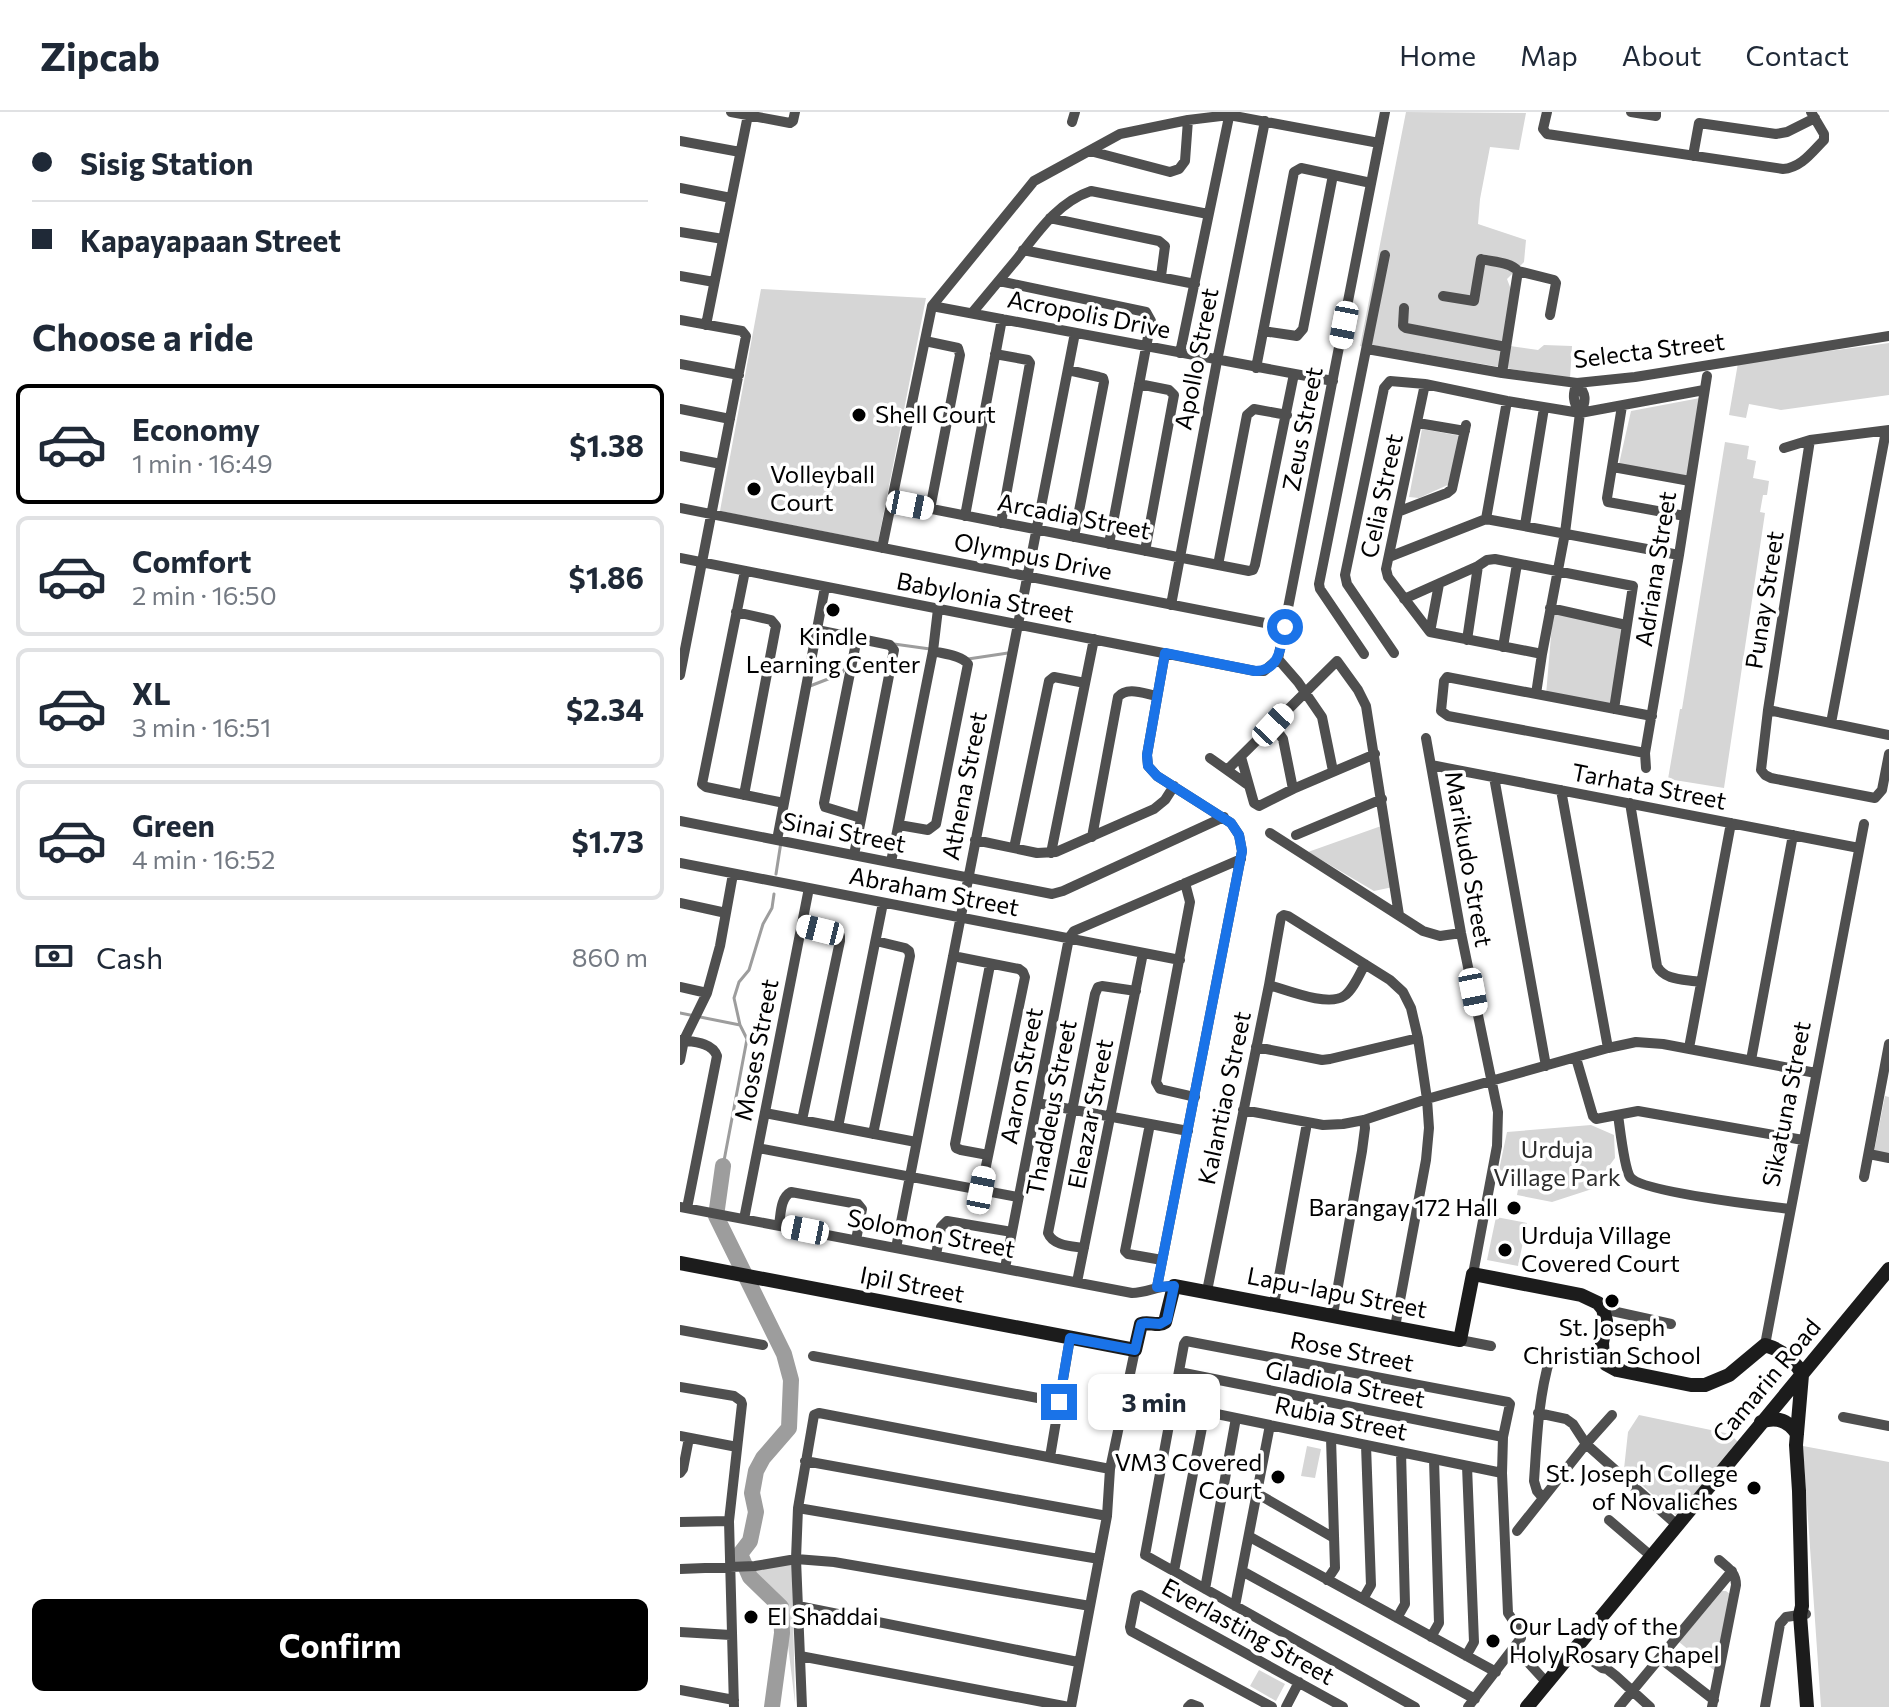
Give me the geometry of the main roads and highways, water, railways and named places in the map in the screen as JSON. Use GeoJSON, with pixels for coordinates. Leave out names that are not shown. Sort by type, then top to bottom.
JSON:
{"type":"FeatureCollection","features":[{"type":"Feature","properties":{"kind":"waterway"},"geometry":{"type":"LineString","coordinates":[[894,644],[930,649]]}},
{"type":"Feature","properties":{"kind":"waterway"},"geometry":{"type":"LineString","coordinates":[[968,659],[1008,653]]}},
{"type":"Feature","properties":{"kind":"waterway"},"geometry":{"type":"LineString","coordinates":[[810,686],[841,674],[848,665]]}},
{"type":"Feature","properties":{"kind":"waterway"},"geometry":{"type":"LineString","coordinates":[[776,874],[781,842]]}},
{"type":"Feature","properties":{"kind":"waterway"},"geometry":{"type":"LineString","coordinates":[[723,1166],[747,1039],[740,1025],[734,998],[739,982],[749,970],[763,924],[772,908],[774,894]]}},
{"type":"Feature","properties":{"kind":"waterway"},"geometry":{"type":"LineString","coordinates":[[680,1013],[740,1025]]}},
{"type":"Feature","properties":{"kind":"waterway"},"geometry":{"type":"LineString","coordinates":[[723,1166],[716,1216],[784,1354],[791,1380],[789,1428],[756,1471],[752,1493],[756,1512],[750,1541],[740,1554],[750,1577],[781,1607],[782,1633],[772,1707]]}},
{"type":"Feature","properties":{"kind":"place","name":"Shell Court"},"geometry":{"type":"Point","coordinates":[859,415]}},
{"type":"Feature","properties":{"kind":"place","name":"Volleyball Court"},"geometry":{"type":"Point","coordinates":[754,489]}},
{"type":"Feature","properties":{"kind":"place","name":"Kindle Learning Center"},"geometry":{"type":"Point","coordinates":[833,610]}},
{"type":"Feature","properties":{"kind":"place","name":"Barangay 172 Hall"},"geometry":{"type":"Point","coordinates":[1514,1208]}},
{"type":"Feature","properties":{"kind":"place","name":"Urduja Village Covered Court"},"geometry":{"type":"Point","coordinates":[1505,1250]}},
{"type":"Feature","properties":{"kind":"place","name":"St. Joseph Christian School"},"geometry":{"type":"Point","coordinates":[1612,1301]}},
{"type":"Feature","properties":{"kind":"place","name":"VM3 Covered Court"},"geometry":{"type":"Point","coordinates":[1278,1477]}},
{"type":"Feature","properties":{"kind":"place","name":"St. Joseph College of Novaliches"},"geometry":{"type":"Point","coordinates":[1754,1488]}},
{"type":"Feature","properties":{"kind":"place","name":"El Shaddai"},"geometry":{"type":"Point","coordinates":[751,1617]}},
{"type":"Feature","properties":{"kind":"place","name":"Our Lady of the Holy Rosary Chapel"},"geometry":{"type":"Point","coordinates":[1493,1641]}},
{"type":"Feature","properties":{"kind":"park label","name":"Urduja Village Park"},"geometry":{"type":"Point","coordinates":[1557,1164]}}]}
